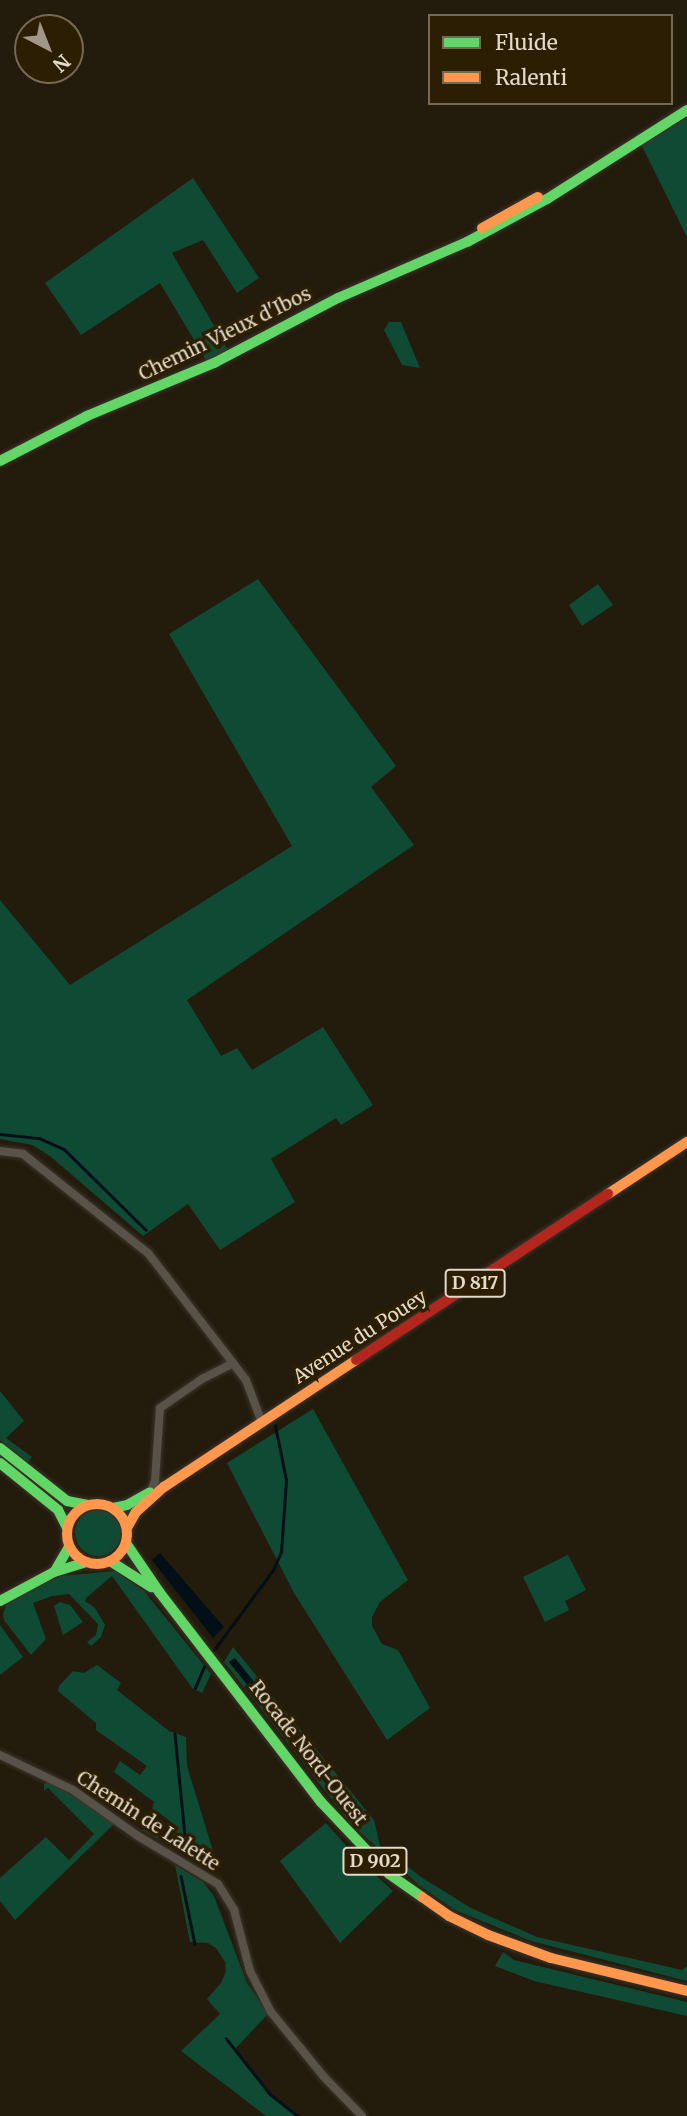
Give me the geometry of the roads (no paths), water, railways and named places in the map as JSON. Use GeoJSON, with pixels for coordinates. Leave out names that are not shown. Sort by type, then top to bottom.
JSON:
{"type":"FeatureCollection","features":[{"type":"Feature","properties":{"kind":"main road","name":"Chemin Vieux d'Ibos"},"geometry":{"type":"LineString","coordinates":[[0,461],[81,419],[214,363],[338,298],[467,242],[562,189],[687,110]]}},
{"type":"Feature","properties":{"kind":"main road","name":"Avenue du Pouey"},"geometry":{"type":"LineString","coordinates":[[262,1423],[687,1142]]}},
{"type":"Feature","properties":{"kind":"main road","name":"D 817"},"geometry":{"type":"LineString","coordinates":[[127,1528],[136,1512],[164,1487],[262,1423]]}},
{"type":"Feature","properties":{"kind":"main road"},"geometry":{"type":"LineString","coordinates":[[0,1448],[67,1500],[88,1505],[105,1504],[113,1508],[127,1528],[126,1543],[110,1561],[86,1562],[54,1572],[0,1601]]}},
{"type":"Feature","properties":{"kind":"main road"},"geometry":{"type":"LineString","coordinates":[[0,1463],[58,1510],[67,1528],[69,1547],[54,1572]]}},
{"type":"Feature","properties":{"kind":"main road","name":"D 817"},"geometry":{"type":"LineString","coordinates":[[113,1508],[127,1505],[164,1487]]}},
{"type":"Feature","properties":{"kind":"main road"},"geometry":{"type":"LineString","coordinates":[[67,1528],[74,1514],[88,1505]]}},
{"type":"Feature","properties":{"kind":"main road","name":"Rocade Nord-Ouest"},"geometry":{"type":"LineString","coordinates":[[126,1543],[160,1594],[353,1840],[389,1874],[449,1916],[519,1948],[687,1991]]}},
{"type":"Feature","properties":{"kind":"main road"},"geometry":{"type":"LineString","coordinates":[[69,1547],[86,1562]]}},
{"type":"Feature","properties":{"kind":"main road","name":"Rocade Nord-Ouest"},"geometry":{"type":"LineString","coordinates":[[110,1561],[160,1594]]}},
{"type":"Feature","properties":{"kind":"street"},"geometry":{"type":"LineString","coordinates":[[0,1151],[23,1154],[148,1253],[246,1380],[262,1423]]}},
{"type":"Feature","properties":{"kind":"street"},"geometry":{"type":"LineString","coordinates":[[150,1493],[155,1481],[160,1408],[233,1363]]}},
{"type":"Feature","properties":{"kind":"street","name":"Chemin de Lalette"},"geometry":{"type":"LineString","coordinates":[[0,1755],[73,1790],[138,1836],[218,1884],[234,1910],[250,1971],[271,2012],[324,2077],[362,2116]]}},
{"type":"Feature","properties":{"kind":"waterway"},"geometry":{"type":"LineString","coordinates":[[0,1134],[39,1138],[64,1149],[146,1230]]}},
{"type":"Feature","properties":{"kind":"waterway"},"geometry":{"type":"LineString","coordinates":[[214,1650],[273,1570],[281,1552],[286,1480],[275,1426]]}},
{"type":"Feature","properties":{"kind":"waterway"},"geometry":{"type":"LineString","coordinates":[[195,1688],[204,1667]]}},
{"type":"Feature","properties":{"kind":"waterway"},"geometry":{"type":"LineString","coordinates":[[175,1734],[186,1846]]}},
{"type":"Feature","properties":{"kind":"waterway"},"geometry":{"type":"LineString","coordinates":[[181,1876],[195,1944]]}},
{"type":"Feature","properties":{"kind":"waterway"},"geometry":{"type":"LineString","coordinates":[[226,2038],[270,2094],[298,2116]]}}]}
